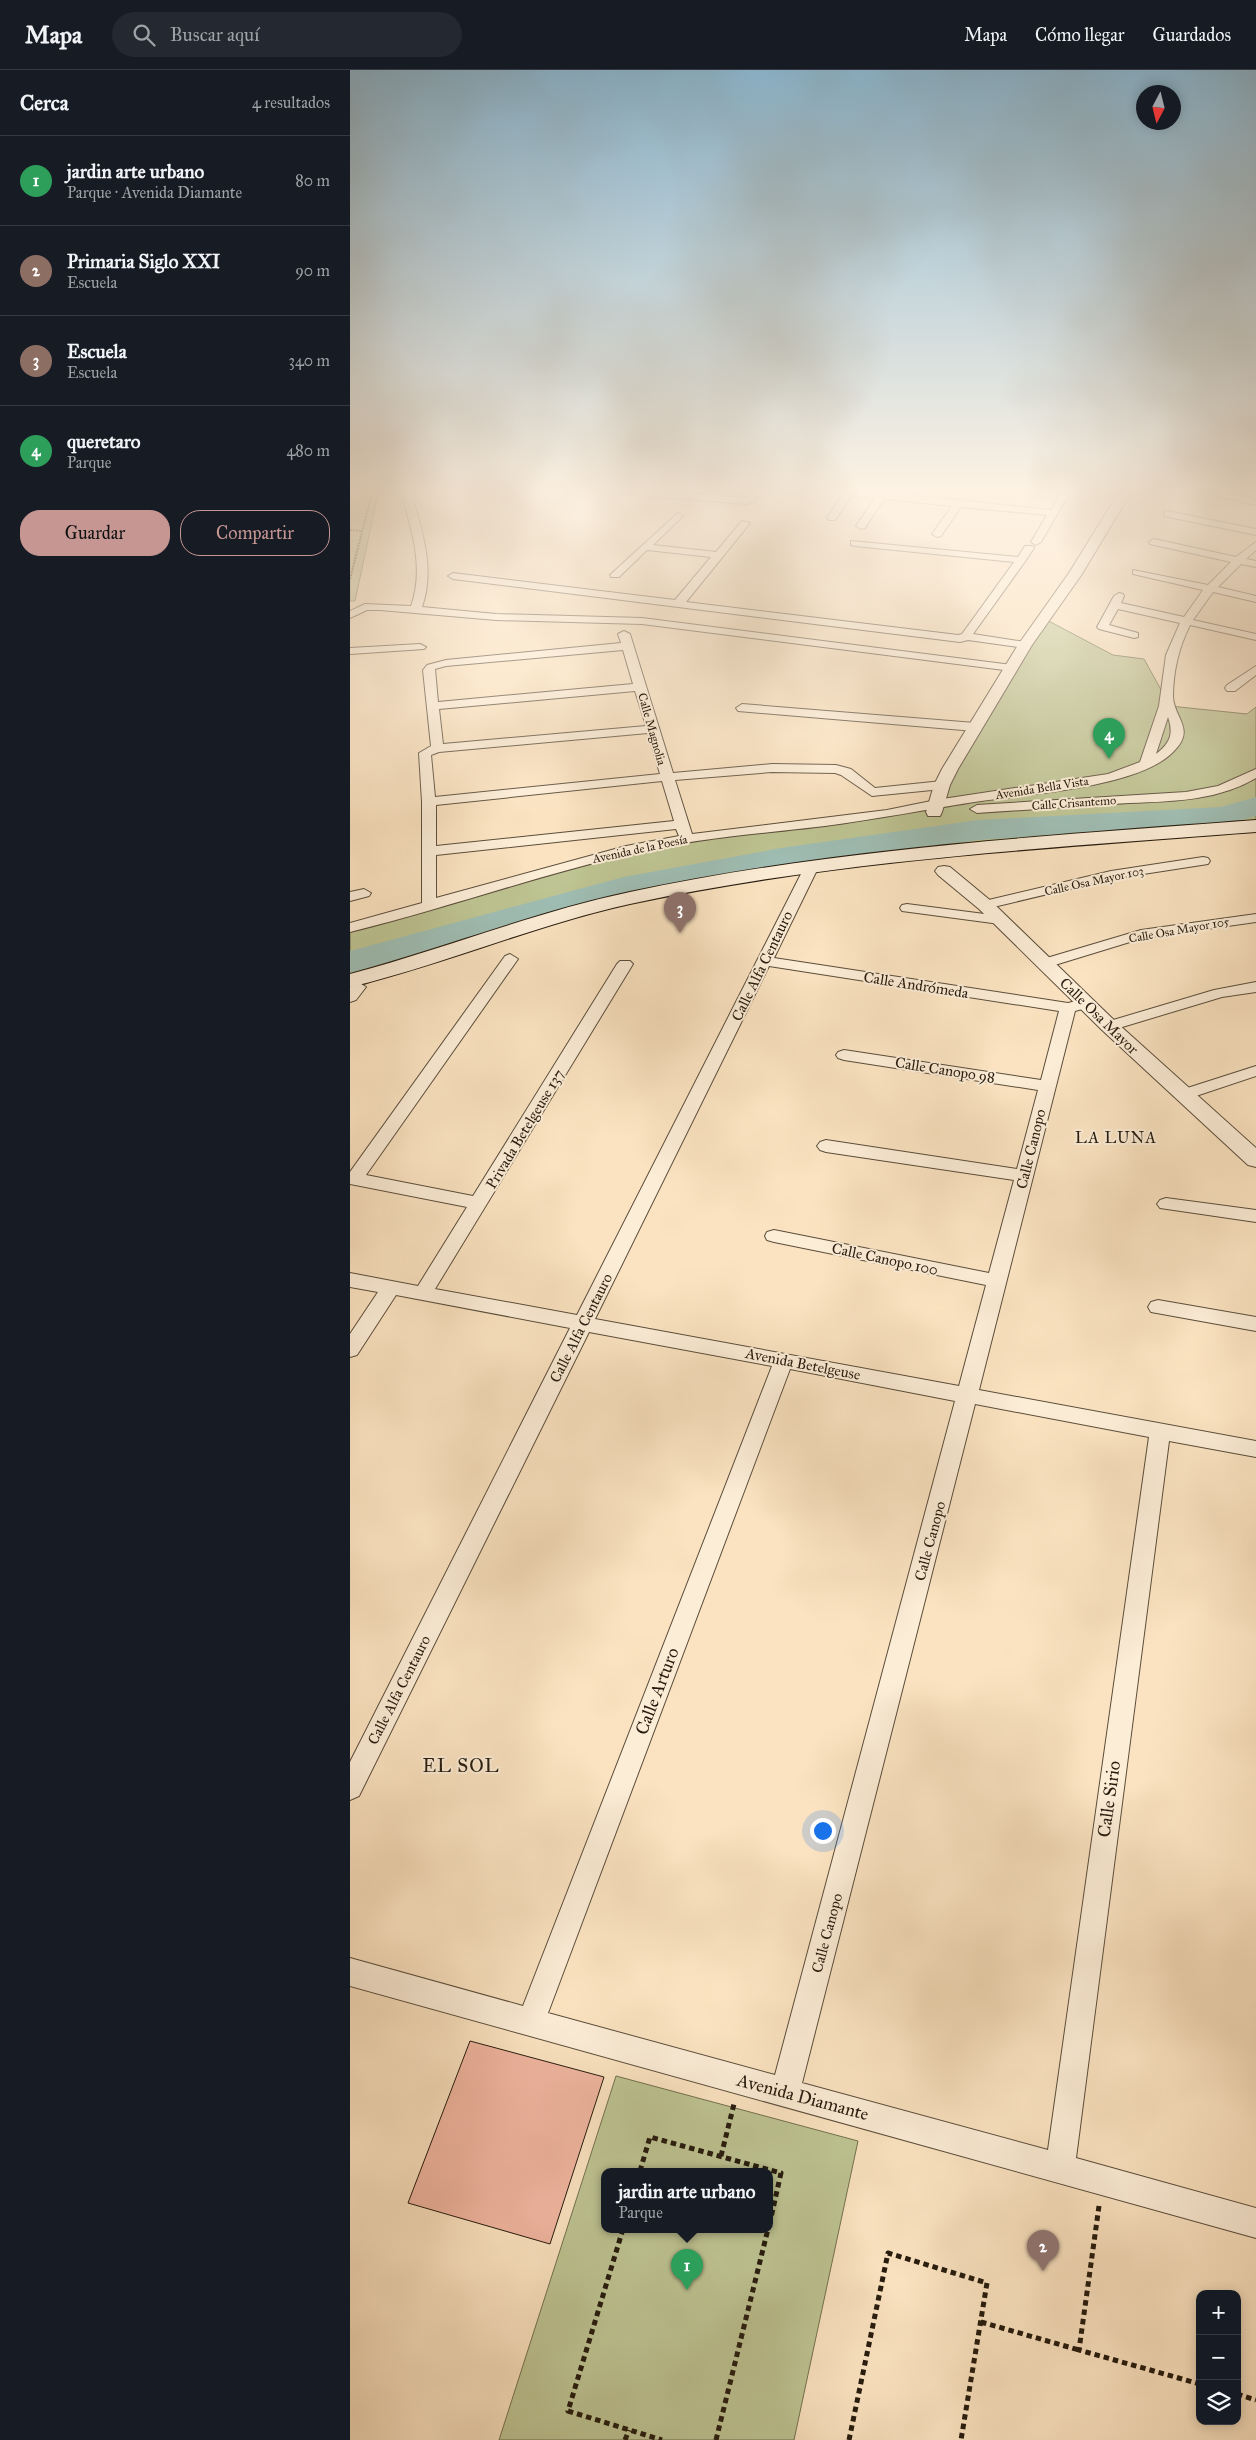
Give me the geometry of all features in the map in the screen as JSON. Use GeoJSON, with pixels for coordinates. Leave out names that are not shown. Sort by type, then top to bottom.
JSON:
{"type":"FeatureCollection","features":[{"type":"Feature","properties":{"kind":"main road"},"geometry":{"type":"LineString","coordinates":[[353,989],[610,902],[745,877],[966,850],[1256,826]]}},
{"type":"Feature","properties":{"kind":"street"},"geometry":{"type":"LineString","coordinates":[[416,609],[419,600]]}},
{"type":"Feature","properties":{"kind":"street"},"geometry":{"type":"LineString","coordinates":[[635,600],[960,639],[968,632],[991,600]]}},
{"type":"Feature","properties":{"kind":"street"},"geometry":{"type":"LineString","coordinates":[[677,605],[682,600]]}},
{"type":"Feature","properties":{"kind":"street"},"geometry":{"type":"LineString","coordinates":[[935,808],[942,785],[1028,641],[1057,600]]}},
{"type":"Feature","properties":{"kind":"street"},"geometry":{"type":"LineString","coordinates":[[1134,635],[1103,627],[1116,600],[1187,621],[1256,637]]}},
{"type":"Feature","properties":{"kind":"street","name":"Avenida Bella Vista"},"geometry":{"type":"LineString","coordinates":[[1146,764],[1167,698],[1173,649],[1187,621],[1202,600]]}},
{"type":"Feature","properties":{"kind":"street"},"geometry":{"type":"LineString","coordinates":[[350,615],[365,607],[416,609],[480,616],[642,620],[1012,668]]}},
{"type":"Feature","properties":{"kind":"street","name":"Calle Magnolia"},"geometry":{"type":"LineString","coordinates":[[619,620],[686,839]]}},
{"type":"Feature","properties":{"kind":"street"},"geometry":{"type":"LineString","coordinates":[[968,632],[1028,641]]}},
{"type":"Feature","properties":{"kind":"street"},"geometry":{"type":"LineString","coordinates":[[437,748],[431,667],[628,646]]}},
{"type":"Feature","properties":{"kind":"street"},"geometry":{"type":"LineString","coordinates":[[350,651],[420,647]]}},
{"type":"Feature","properties":{"kind":"street"},"geometry":{"type":"LineString","coordinates":[[1231,688],[1256,669]]}},
{"type":"Feature","properties":{"kind":"street"},"geometry":{"type":"LineString","coordinates":[[434,706],[640,687]]}},
{"type":"Feature","properties":{"kind":"street","name":"Avenida Bella Vista"},"geometry":{"type":"LineString","coordinates":[[935,808],[1110,778],[1130,772],[1163,754],[1176,742],[1178,732],[1167,698]]}},
{"type":"Feature","properties":{"kind":"street"},"geometry":{"type":"LineString","coordinates":[[742,708],[976,727]]}},
{"type":"Feature","properties":{"kind":"street"},"geometry":{"type":"LineString","coordinates":[[430,906],[429,802],[425,752],[437,748],[652,729]]}},
{"type":"Feature","properties":{"kind":"street"},"geometry":{"type":"LineString","coordinates":[[429,802],[772,768],[820,768],[846,772],[872,792],[942,785]]}},
{"type":"Feature","properties":{"kind":"street","name":"Calle Crisantemo"},"geometry":{"type":"LineString","coordinates":[[935,808],[1180,795],[1215,791],[1240,784],[1256,773]]}},
{"type":"Feature","properties":{"kind":"street","name":"Avenida de la Poesía"},"geometry":{"type":"LineString","coordinates":[[350,928],[550,870],[631,849],[686,839],[935,808]]}},
{"type":"Feature","properties":{"kind":"street"},"geometry":{"type":"LineString","coordinates":[[430,851],[682,824]]}},
{"type":"Feature","properties":{"kind":"street","name":"Calle Osa Mayor 103"},"geometry":{"type":"LineString","coordinates":[[985,905],[1111,875],[1203,861]]}},
{"type":"Feature","properties":{"kind":"street","name":"Calle Alfa Centauro"},"geometry":{"type":"LineString","coordinates":[[350,1788],[811,868]]}},
{"type":"Feature","properties":{"kind":"street","name":"Calle Osa Mayor"},"geometry":{"type":"LineString","coordinates":[[944,870],[985,905],[1045,963],[1077,1006],[1109,1026],[1256,1160]]}},
{"type":"Feature","properties":{"kind":"street"},"geometry":{"type":"LineString","coordinates":[[907,908],[1000,920]]}},
{"type":"Feature","properties":{"kind":"street","name":"Calle Osa Mayor 105"},"geometry":{"type":"LineString","coordinates":[[1045,963],[1141,934],[1256,918]]}},
{"type":"Feature","properties":{"kind":"street"},"geometry":{"type":"LineString","coordinates":[[479,1203],[352,1179],[510,959]]}},
{"type":"Feature","properties":{"kind":"street","name":"Calle Andrómeda"},"geometry":{"type":"LineString","coordinates":[[765,961],[1077,1006]]}},
{"type":"Feature","properties":{"kind":"street","name":"Privada Betelgeuse 137"},"geometry":{"type":"LineString","coordinates":[[424,1294],[625,964]]}},
{"type":"Feature","properties":{"kind":"street"},"geometry":{"type":"LineString","coordinates":[[1109,1026],[1220,993],[1256,987]]}},
{"type":"Feature","properties":{"kind":"street","name":"Calle Canopo"},"geometry":{"type":"LineString","coordinates":[[785,2092],[1047,1086],[1077,1006]]}},
{"type":"Feature","properties":{"kind":"street","name":"Calle Canopo 98"},"geometry":{"type":"LineString","coordinates":[[844,1055],[1047,1086]]}},
{"type":"Feature","properties":{"kind":"street"},"geometry":{"type":"LineString","coordinates":[[1184,1095],[1256,1071]]}},
{"type":"Feature","properties":{"kind":"street"},"geometry":{"type":"LineString","coordinates":[[826,1146],[1024,1176]]}},
{"type":"Feature","properties":{"kind":"street"},"geometry":{"type":"LineString","coordinates":[[1166,1204],[1256,1216]]}},
{"type":"Feature","properties":{"kind":"street","name":"Calle Canopo 100"},"geometry":{"type":"LineString","coordinates":[[774,1236],[997,1281]]}},
{"type":"Feature","properties":{"kind":"street","name":"Avenida Betelgeuse"},"geometry":{"type":"LineString","coordinates":[[350,1280],[1256,1449]]}},
{"type":"Feature","properties":{"kind":"street"},"geometry":{"type":"LineString","coordinates":[[350,1350],[391,1288]]}},
{"type":"Feature","properties":{"kind":"street"},"geometry":{"type":"LineString","coordinates":[[1158,1307],[1256,1324]]}},
{"type":"Feature","properties":{"kind":"street","name":"Calle Arturo"},"geometry":{"type":"LineString","coordinates":[[531,2022],[784,1360]]}},
{"type":"Feature","properties":{"kind":"street","name":"Calle Sirio"},"geometry":{"type":"LineString","coordinates":[[1060,2168],[1160,1430]]}},
{"type":"Feature","properties":{"kind":"street","name":"Avenida Diamante"},"geometry":{"type":"LineString","coordinates":[[350,1972],[1256,2223]]}},
{"type":"Feature","properties":{"kind":"path"},"geometry":{"type":"LineString","coordinates":[[721,2156],[741,2080]]}},
{"type":"Feature","properties":{"kind":"path"},"geometry":{"type":"LineString","coordinates":[[641,2168],[650,2136],[763,2168]]}},
{"type":"Feature","properties":{"kind":"path"},"geometry":{"type":"LineString","coordinates":[[773,2171],[781,2173],[773,2209]]}},
{"type":"Feature","properties":{"kind":"path"},"geometry":{"type":"LineString","coordinates":[[1079,2350],[1103,2180]]}},
{"type":"Feature","properties":{"kind":"path"},"geometry":{"type":"LineString","coordinates":[[622,2233],[568,2411],[662,2440]]}},
{"type":"Feature","properties":{"kind":"path"},"geometry":{"type":"LineString","coordinates":[[716,2440],[767,2233]]}},
{"type":"Feature","properties":{"kind":"path"},"geometry":{"type":"LineString","coordinates":[[849,2440],[888,2253],[987,2282],[961,2440]]}},
{"type":"Feature","properties":{"kind":"path"},"geometry":{"type":"LineString","coordinates":[[981,2322],[1196,2383]]}},
{"type":"Feature","properties":{"kind":"path"},"geometry":{"type":"LineString","coordinates":[[1241,2395],[1256,2400]]}},
{"type":"Feature","properties":{"kind":"path"},"geometry":{"type":"LineString","coordinates":[[625,2440],[629,2430]]}},
{"type":"Feature","properties":{"kind":"green space"},"geometry":{"type":"Polygon","coordinates":[[[1043,618],[1113,655],[1144,659],[1170,706],[1247,714],[1256,707],[1256,825],[966,849],[630,898],[488,938],[350,990],[350,927],[505,883],[686,839],[936,804],[1043,618]]]}},
{"type":"Feature","properties":{"kind":"green space"},"geometry":{"type":"Polygon","coordinates":[[[616,2076],[858,2141],[794,2440],[499,2440],[616,2076]]]}},
{"type":"Feature","properties":{"kind":"building"},"geometry":{"type":"Polygon","coordinates":[[[470,2041],[604,2077],[550,2244],[408,2203],[470,2041]]]}},
{"type":"Feature","properties":{"kind":"waterway"},"geometry":{"type":"LineString","coordinates":[[350,962],[408,948],[624,887],[781,858],[978,830],[1223,816],[1256,806]]}},
{"type":"Feature","properties":{"kind":"place","name":"queretaro"},"geometry":{"type":"Point","coordinates":[1109,759]}},
{"type":"Feature","properties":{"kind":"place","name":"Escuela"},"geometry":{"type":"Point","coordinates":[680,933]}},
{"type":"Feature","properties":{"kind":"place","name":"Primaria Siglo XXI"},"geometry":{"type":"Point","coordinates":[1043,2271]}},
{"type":"Feature","properties":{"kind":"place","name":"jardin arte urbano"},"geometry":{"type":"Point","coordinates":[687,2290]}},
{"type":"Feature","properties":{"kind":"district","name":"LA LUNA"},"geometry":{"type":"Point","coordinates":[1116,1137]}},
{"type":"Feature","properties":{"kind":"district","name":"EL SOL"},"geometry":{"type":"Point","coordinates":[461,1765]}}]}
